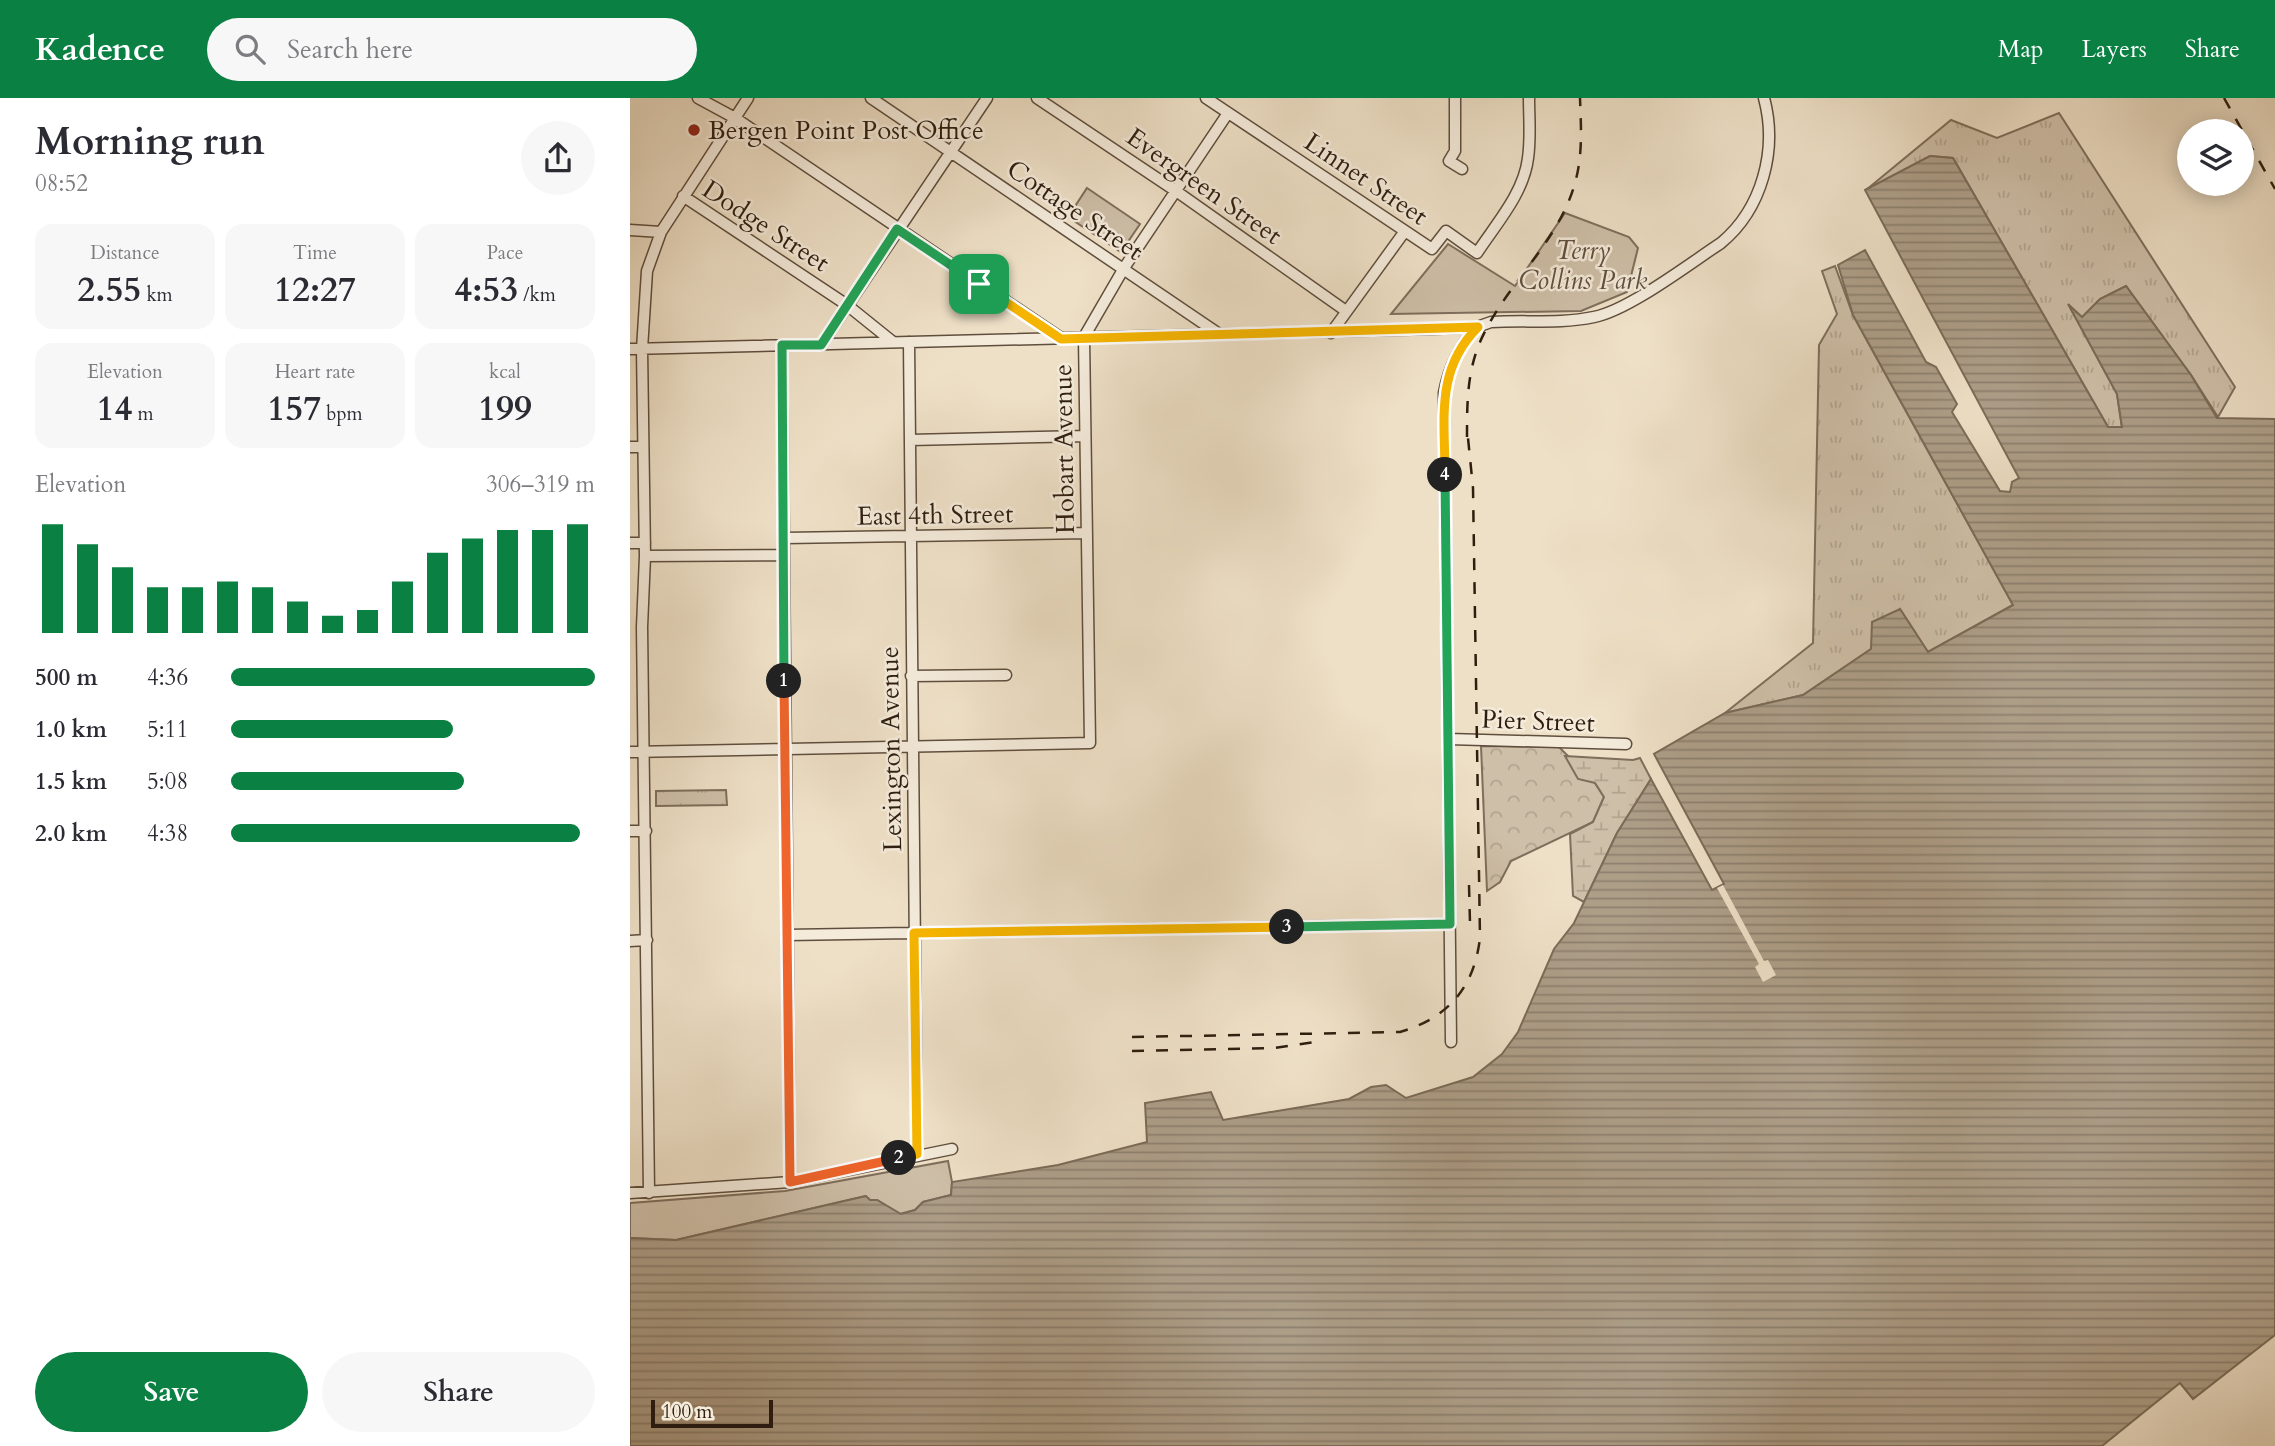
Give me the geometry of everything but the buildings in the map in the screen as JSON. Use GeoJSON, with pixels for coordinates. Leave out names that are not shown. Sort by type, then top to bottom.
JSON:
{"type":"FeatureCollection","features":[{"type":"Feature","properties":{"kind":"street"},"geometry":{"type":"LineString","coordinates":[[698,98],[735,118],[1061,339]]}},
{"type":"Feature","properties":{"kind":"street"},"geometry":{"type":"LineString","coordinates":[[649,1193],[642,626],[645,543],[642,349],[647,271],[661,232],[748,98]]}},
{"type":"Feature","properties":{"kind":"street","name":"Cottage Street"},"geometry":{"type":"LineString","coordinates":[[871,98],[1219,335]]}},
{"type":"Feature","properties":{"kind":"street"},"geometry":{"type":"LineString","coordinates":[[821,345],[987,98]]}},
{"type":"Feature","properties":{"kind":"street","name":"Evergreen Street"},"geometry":{"type":"LineString","coordinates":[[1037,98],[1176,191],[1346,311]]}},
{"type":"Feature","properties":{"kind":"street","name":"Linnet Street"},"geometry":{"type":"LineString","coordinates":[[1206,98],[1432,249],[1446,231],[1477,253],[1515,196],[1523,179],[1528,160],[1529,98]]}},
{"type":"Feature","properties":{"kind":"street"},"geometry":{"type":"LineString","coordinates":[[1455,98],[1455,151],[1449,161],[1462,169]]}},
{"type":"Feature","properties":{"kind":"street"},"geometry":{"type":"LineString","coordinates":[[630,349],[1331,332],[1478,327],[1491,322],[1581,320],[1598,317],[1625,305],[1721,243],[1745,218],[1764,177],[1768,154],[1769,129],[1764,98]]}},
{"type":"Feature","properties":{"kind":"street","name":"Hobart Avenue"},"geometry":{"type":"LineString","coordinates":[[912,748],[1090,743],[1084,337],[1124,268],[1228,113]]}},
{"type":"Feature","properties":{"kind":"street","name":"Dodge Street"},"geometry":{"type":"LineString","coordinates":[[683,196],[847,305],[893,342]]}},
{"type":"Feature","properties":{"kind":"street"},"geometry":{"type":"LineString","coordinates":[[630,230],[661,232]]}},
{"type":"Feature","properties":{"kind":"street"},"geometry":{"type":"LineString","coordinates":[[1331,332],[1405,231]]}},
{"type":"Feature","properties":{"kind":"street"},"geometry":{"type":"LineString","coordinates":[[1451,1042],[1444,393],[1458,351],[1478,327]]}},
{"type":"Feature","properties":{"kind":"street","name":"Lexington Avenue"},"geometry":{"type":"LineString","coordinates":[[909,342],[917,1154]]}},
{"type":"Feature","properties":{"kind":"street"},"geometry":{"type":"LineString","coordinates":[[782,345],[790,1182]]}},
{"type":"Feature","properties":{"kind":"street"},"geometry":{"type":"LineString","coordinates":[[910,440],[1085,436]]}},
{"type":"Feature","properties":{"kind":"street"},"geometry":{"type":"LineString","coordinates":[[630,447],[643,447]]}},
{"type":"Feature","properties":{"kind":"street","name":"East 4th Street"},"geometry":{"type":"LineString","coordinates":[[785,538],[1087,533]]}},
{"type":"Feature","properties":{"kind":"street"},"geometry":{"type":"LineString","coordinates":[[630,543],[645,543]]}},
{"type":"Feature","properties":{"kind":"street"},"geometry":{"type":"LineString","coordinates":[[645,556],[783,555]]}},
{"type":"Feature","properties":{"kind":"street"},"geometry":{"type":"LineString","coordinates":[[911,676],[1006,675]]}},
{"type":"Feature","properties":{"kind":"street","name":"Pier Street"},"geometry":{"type":"LineString","coordinates":[[1449,739],[1626,744]]}},
{"type":"Feature","properties":{"kind":"street"},"geometry":{"type":"LineString","coordinates":[[630,752],[912,748]]}},
{"type":"Feature","properties":{"kind":"street"},"geometry":{"type":"LineString","coordinates":[[630,831],[646,831]]}},
{"type":"Feature","properties":{"kind":"street"},"geometry":{"type":"LineString","coordinates":[[787,935],[1450,924]]}},
{"type":"Feature","properties":{"kind":"street"},"geometry":{"type":"LineString","coordinates":[[630,941],[647,940]]}},
{"type":"Feature","properties":{"kind":"street"},"geometry":{"type":"LineString","coordinates":[[630,1193],[790,1182],[952,1149]]}},
{"type":"Feature","properties":{"kind":"green space"},"geometry":{"type":"Polygon","coordinates":[[[2059,113],[2235,387],[2218,417],[2126,286],[2100,299],[2082,318],[2070,307],[2117,394],[2122,428],[2108,427],[1953,158],[1930,156],[1866,190],[1951,120],[1997,138],[2059,113]]]}},
{"type":"Feature","properties":{"kind":"green space"},"geometry":{"type":"Polygon","coordinates":[[[1087,188],[1140,224],[1121,252],[1068,217],[1087,188]]]}},
{"type":"Feature","properties":{"kind":"green space","name":"Terry Collins Park"},"geometry":{"type":"Polygon","coordinates":[[[1565,213],[1629,237],[1638,248],[1627,292],[1581,311],[1391,314],[1448,244],[1515,286],[1565,213]]]}},
{"type":"Feature","properties":{"kind":"green space"},"geometry":{"type":"Polygon","coordinates":[[[1835,266],[1853,315],[2013,605],[1928,652],[1900,609],[1871,649],[1803,695],[1725,713],[1813,643],[1819,345],[1837,314],[1822,271],[1835,266]]]}},
{"type":"Feature","properties":{"kind":"green space"},"geometry":{"type":"Polygon","coordinates":[[[1481,746],[1559,747],[1595,783],[1604,797],[1593,822],[1511,861],[1500,882],[1487,891],[1481,746]]]}},
{"type":"Feature","properties":{"kind":"green space"},"geometry":{"type":"Polygon","coordinates":[[[1565,756],[1633,760],[1640,758],[1651,779],[1617,833],[1584,902],[1573,896],[1570,834],[1593,822],[1604,797],[1595,783],[1578,779],[1565,756]]]}},
{"type":"Feature","properties":{"kind":"green space"},"geometry":{"type":"Polygon","coordinates":[[[726,790],[727,805],[656,806],[656,791],[726,790]]]}},
{"type":"Feature","properties":{"kind":"green space"},"geometry":{"type":"Polygon","coordinates":[[[948,1161],[952,1182],[951,1195],[923,1202],[915,1210],[900,1214],[865,1196],[676,1240],[630,1238],[630,1203],[785,1191],[948,1161]]]}},
{"type":"Feature","properties":{"kind":"shaded area"},"geometry":{"type":"Polygon","coordinates":[[[1930,156],[1953,158],[2108,427],[2122,427],[2117,394],[2068,304],[2082,317],[2100,299],[2126,286],[2191,375],[2217,418],[2275,419],[2275,1335],[2193,1399],[2180,1383],[2102,1446],[630,1446],[630,1238],[676,1240],[866,1196],[901,1214],[915,1210],[923,1202],[951,1195],[952,1182],[1058,1165],[1147,1142],[1145,1103],[1211,1092],[1223,1120],[1349,1099],[1371,1087],[1386,1085],[1406,1098],[1473,1077],[1502,1054],[1518,1032],[1554,949],[1574,923],[1617,833],[1651,779],[1712,890],[1724,884],[1654,754],[1725,713],[1803,695],[1871,649],[1872,622],[1900,609],[1928,652],[2013,605],[1853,315],[1838,265],[1865,250],[1926,362],[1936,367],[1957,404],[1952,412],[2000,491],[2010,492],[2012,482],[2019,478],[1865,190],[1930,156]]]}},
{"type":"Feature","properties":{"kind":"pier"},"geometry":{"type":"Polygon","coordinates":[[[1723,885],[1764,961],[1768,960],[1776,975],[1763,982],[1755,967],[1759,964],[1717,888],[1723,885]]]}},
{"type":"Feature","properties":{"kind":"railway"},"geometry":{"type":"LineString","coordinates":[[1467,437],[1470,380],[1478,347],[1500,305],[1556,226],[1575,183],[1580,151],[1580,98]]}},
{"type":"Feature","properties":{"kind":"railway"},"geometry":{"type":"LineString","coordinates":[[2224,98],[2275,189]]}},
{"type":"Feature","properties":{"kind":"railway"},"geometry":{"type":"LineString","coordinates":[[1132,1037],[1400,1032],[1417,1026],[1445,1009],[1465,986],[1472,972],[1480,938],[1473,488],[1467,428]]}},
{"type":"Feature","properties":{"kind":"railway"},"geometry":{"type":"LineString","coordinates":[[1469,885],[1470,923]]}},
{"type":"Feature","properties":{"kind":"railway"},"geometry":{"type":"LineString","coordinates":[[1132,1051],[1274,1048],[1315,1042]]}},
{"type":"Feature","properties":{"kind":"place","name":"Bergen Point Post Office"},"geometry":{"type":"Point","coordinates":[694,130]}},
{"type":"Feature","properties":{"kind":"route"},"geometry":{"type":"LineString","coordinates":[[897,229],[979,284],[1061,339],[1478,327],[1458,351],[1444,393],[1450,924],[914,933],[917,1154],[790,1182],[782,345],[821,345],[897,229]]}}]}
